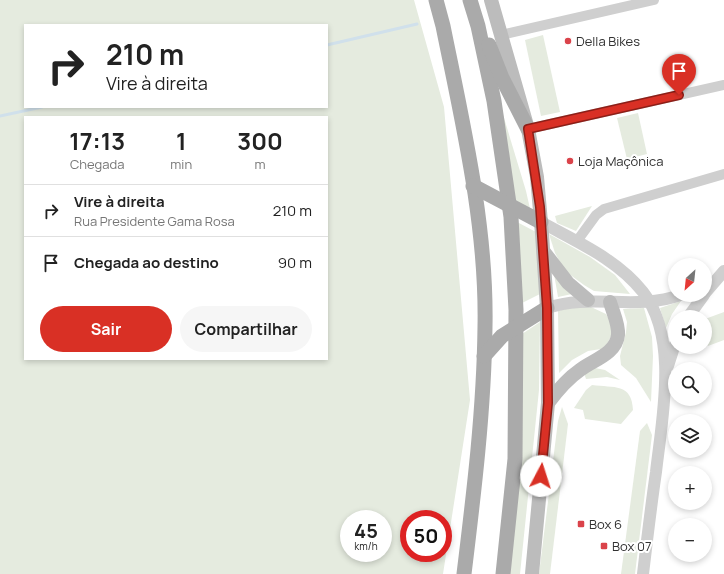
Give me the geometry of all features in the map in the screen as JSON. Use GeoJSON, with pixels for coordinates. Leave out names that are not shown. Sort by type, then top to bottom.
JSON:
{"type":"FeatureCollection","features":[{"type":"Feature","properties":{"kind":"main road"},"geometry":{"type":"LineString","coordinates":[[436,0],[445,34],[474,186],[482,265],[485,326],[477,462],[464,574]]}},
{"type":"Feature","properties":{"kind":"main road"},"geometry":{"type":"LineString","coordinates":[[470,0],[478,26],[494,101],[510,205],[516,326],[515,459],[503,574]]}},
{"type":"Feature","properties":{"kind":"main road"},"geometry":{"type":"LineString","coordinates":[[491,0],[528,129],[536,177],[541,222],[547,308],[548,403],[532,574]]}},
{"type":"Feature","properties":{"kind":"main road"},"geometry":{"type":"LineString","coordinates":[[478,26],[528,129]]}},
{"type":"Feature","properties":{"kind":"main road"},"geometry":{"type":"LineString","coordinates":[[474,186],[541,222]]}},
{"type":"Feature","properties":{"kind":"main road"},"geometry":{"type":"LineString","coordinates":[[543,251],[568,282],[588,300]]}},
{"type":"Feature","properties":{"kind":"main road"},"geometry":{"type":"LineString","coordinates":[[548,403],[560,387],[580,370],[600,359],[612,347],[618,337],[618,327],[610,302]]}},
{"type":"Feature","properties":{"kind":"main road"},"geometry":{"type":"LineString","coordinates":[[484,356],[502,336],[547,308]]}},
{"type":"Feature","properties":{"kind":"street"},"geometry":{"type":"LineString","coordinates":[[501,35],[654,0]]}},
{"type":"Feature","properties":{"kind":"street"},"geometry":{"type":"LineString","coordinates":[[528,129],[724,85]]}},
{"type":"Feature","properties":{"kind":"street"},"geometry":{"type":"LineString","coordinates":[[577,241],[596,215],[604,209],[724,174]]}},
{"type":"Feature","properties":{"kind":"street"},"geometry":{"type":"LineString","coordinates":[[541,222],[577,241],[620,269],[643,291],[656,314],[661,332],[665,376],[662,422],[643,574]]}},
{"type":"Feature","properties":{"kind":"street"},"geometry":{"type":"LineString","coordinates":[[712,284],[724,271]]}},
{"type":"Feature","properties":{"kind":"street"},"geometry":{"type":"LineString","coordinates":[[547,308],[574,301],[650,302],[668,299]]}},
{"type":"Feature","properties":{"kind":"street"},"geometry":{"type":"LineString","coordinates":[[665,376],[672,354]]}},
{"type":"Feature","properties":{"kind":"shaded area"},"geometry":{"type":"Polygon","coordinates":[[[0,0],[414,0],[444,107],[470,400],[452,516],[452,510],[400,510],[400,562],[445,562],[443,574],[0,574],[0,0]]]}},
{"type":"Feature","properties":{"kind":"shaded area"},"geometry":{"type":"Polygon","coordinates":[[[543,35],[560,112],[541,116],[525,40],[543,35]]]}},
{"type":"Feature","properties":{"kind":"shaded area"},"geometry":{"type":"Polygon","coordinates":[[[495,88],[526,191],[531,213],[512,204],[495,88]]]}},
{"type":"Feature","properties":{"kind":"shaded area"},"geometry":{"type":"Polygon","coordinates":[[[638,113],[647,154],[627,159],[617,118],[638,113]]]}},
{"type":"Feature","properties":{"kind":"shaded area"},"geometry":{"type":"Polygon","coordinates":[[[592,206],[576,231],[557,223],[555,216],[592,206]]]}},
{"type":"Feature","properties":{"kind":"shaded area"},"geometry":{"type":"Polygon","coordinates":[[[517,222],[536,232],[540,294],[522,303],[517,222]]]}},
{"type":"Feature","properties":{"kind":"shaded area"},"geometry":{"type":"Polygon","coordinates":[[[549,234],[590,257],[615,275],[630,294],[594,291],[565,271],[555,253],[549,234]]]}},
{"type":"Feature","properties":{"kind":"shaded area"},"geometry":{"type":"Polygon","coordinates":[[[554,274],[572,294],[558,297],[554,274]]]}},
{"type":"Feature","properties":{"kind":"shaded area"},"geometry":{"type":"Polygon","coordinates":[[[680,302],[675,310],[668,310],[668,323],[666,328],[660,308],[680,302]]]}},
{"type":"Feature","properties":{"kind":"shaded area"},"geometry":{"type":"Polygon","coordinates":[[[575,306],[591,307],[606,314],[611,323],[613,332],[607,344],[601,349],[588,351],[572,360],[559,373],[558,311],[575,306]]]}},
{"type":"Feature","properties":{"kind":"shaded area"},"geometry":{"type":"Polygon","coordinates":[[[644,308],[652,337],[653,356],[651,402],[636,378],[621,365],[620,356],[627,322],[623,309],[644,308]]]}},
{"type":"Feature","properties":{"kind":"shaded area"},"geometry":{"type":"Polygon","coordinates":[[[724,312],[724,340],[712,344],[712,316],[724,312]]]}},
{"type":"Feature","properties":{"kind":"shaded area"},"geometry":{"type":"Polygon","coordinates":[[[540,322],[539,390],[520,574],[504,574],[522,334],[540,322]]]}},
{"type":"Feature","properties":{"kind":"shaded area"},"geometry":{"type":"Polygon","coordinates":[[[595,368],[605,370],[620,380],[607,377],[586,379],[584,373],[595,368]]]}},
{"type":"Feature","properties":{"kind":"shaded area"},"geometry":{"type":"Polygon","coordinates":[[[592,385],[620,388],[629,395],[632,401],[633,410],[621,424],[585,419],[583,410],[574,408],[586,390],[592,385]]]}},
{"type":"Feature","properties":{"kind":"shaded area"},"geometry":{"type":"Polygon","coordinates":[[[562,407],[568,424],[550,574],[539,574],[558,421],[562,407]]]}},
{"type":"Feature","properties":{"kind":"shaded area"},"geometry":{"type":"Polygon","coordinates":[[[647,423],[652,435],[635,574],[621,574],[640,431],[647,423]]]}},
{"type":"Feature","properties":{"kind":"waterway"},"geometry":{"type":"LineString","coordinates":[[328,45],[417,24]]}},
{"type":"Feature","properties":{"kind":"waterway"},"geometry":{"type":"LineString","coordinates":[[0,116],[37,108]]}},
{"type":"Feature","properties":{"kind":"place","name":"Della Bikes"},"geometry":{"type":"Point","coordinates":[568,41]}},
{"type":"Feature","properties":{"kind":"place","name":"Loja Maçônica"},"geometry":{"type":"Point","coordinates":[570,161]}},
{"type":"Feature","properties":{"kind":"place","name":"Box 6"},"geometry":{"type":"Point","coordinates":[581,524]}},
{"type":"Feature","properties":{"kind":"place","name":"Box 07"},"geometry":{"type":"Point","coordinates":[604,546]}},
{"type":"Feature","properties":{"kind":"route"},"geometry":{"type":"LineString","coordinates":[[541,476],[548,403],[547,308],[540,207],[528,129],[679,95]]}}]}
